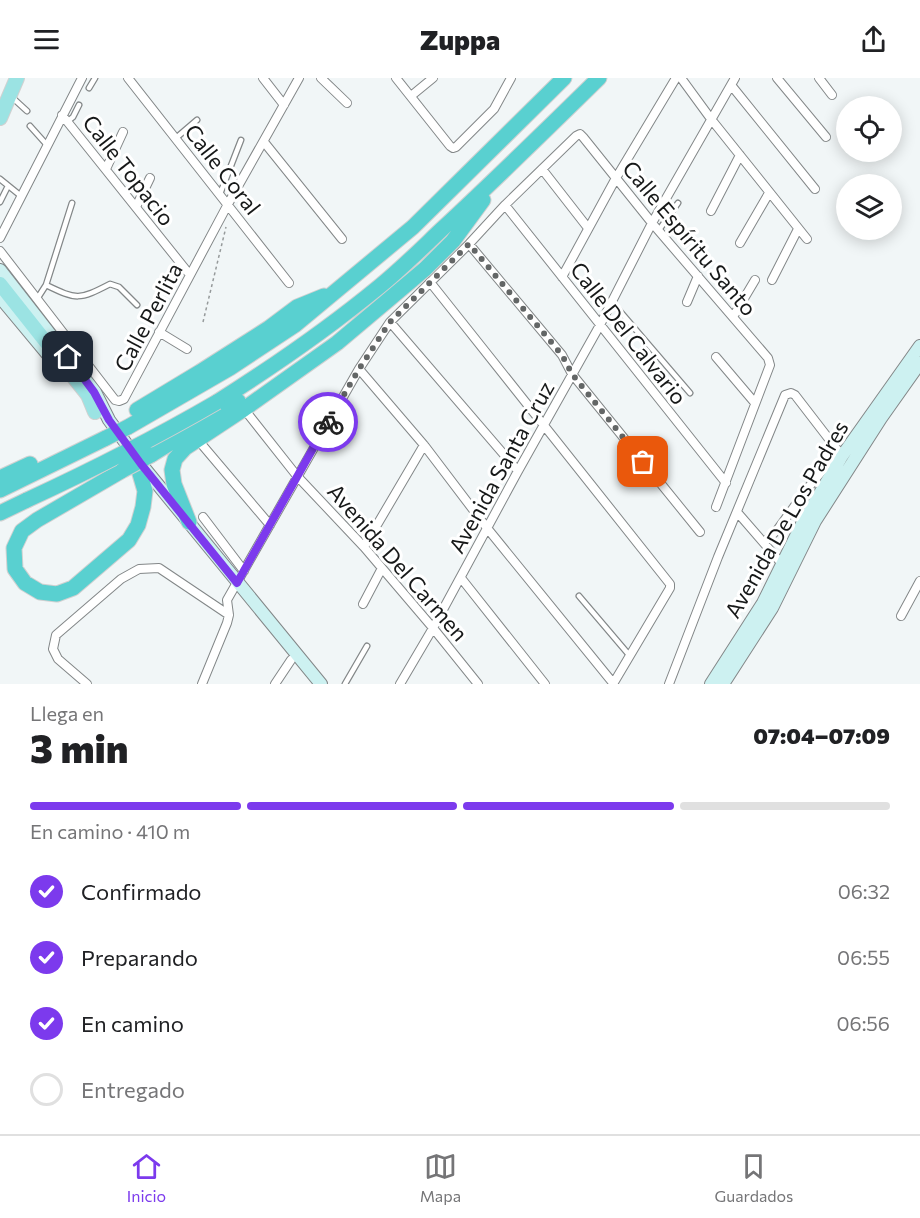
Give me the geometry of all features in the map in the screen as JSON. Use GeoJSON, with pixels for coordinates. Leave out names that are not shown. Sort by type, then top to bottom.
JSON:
{"type":"FeatureCollection","features":[{"type":"Feature","properties":{"kind":"highway"},"geometry":{"type":"LineString","coordinates":[[0,490],[230,368],[295,325],[413,227],[564,78]]}},
{"type":"Feature","properties":{"kind":"highway"},"geometry":{"type":"LineString","coordinates":[[0,513],[164,432],[217,402],[309,341],[404,266],[500,176],[599,78]]}},
{"type":"Feature","properties":{"kind":"highway"},"geometry":{"type":"LineString","coordinates":[[196,520],[174,484],[172,470],[175,459],[185,448],[338,343],[425,270],[453,241],[500,176]]}},
{"type":"Feature","properties":{"kind":"highway"},"geometry":{"type":"LineString","coordinates":[[130,468],[144,491],[138,525],[129,540],[73,588],[57,594],[40,592],[25,583],[15,569],[14,548],[22,531],[37,520],[130,468],[312,354],[338,343]]}},
{"type":"Feature","properties":{"kind":"highway"},"geometry":{"type":"LineString","coordinates":[[0,478],[104,434]]}},
{"type":"Feature","properties":{"kind":"highway"},"geometry":{"type":"LineString","coordinates":[[0,469],[23,467]]}},
{"type":"Feature","properties":{"kind":"main road"},"geometry":{"type":"LineString","coordinates":[[0,118],[9,78]]}},
{"type":"Feature","properties":{"kind":"main road"},"geometry":{"type":"LineString","coordinates":[[4,98],[17,78]]}},
{"type":"Feature","properties":{"kind":"main road"},"geometry":{"type":"LineString","coordinates":[[0,270],[94,392],[109,420],[141,464],[196,520],[235,587],[310,684]]}},
{"type":"Feature","properties":{"kind":"main road"},"geometry":{"type":"LineString","coordinates":[[0,285],[88,395],[95,412]]}},
{"type":"Feature","properties":{"kind":"main road"},"geometry":{"type":"LineString","coordinates":[[0,297],[95,412],[130,468],[321,684]]}},
{"type":"Feature","properties":{"kind":"main road","name":"Avenida De Los Padres"},"geometry":{"type":"LineString","coordinates":[[711,684],[763,603],[803,522],[841,454],[920,346]]}},
{"type":"Feature","properties":{"kind":"main road","name":"Avenida De Los Padres"},"geometry":{"type":"LineString","coordinates":[[723,684],[772,608],[815,521],[881,418],[920,363]]}},
{"type":"Feature","properties":{"kind":"street"},"geometry":{"type":"LineString","coordinates":[[0,238],[47,146],[65,118],[82,78]]}},
{"type":"Feature","properties":{"kind":"street","name":"Calle Coral"},"geometry":{"type":"LineString","coordinates":[[128,78],[220,194],[226,206],[289,283]]}},
{"type":"Feature","properties":{"kind":"street"},"geometry":{"type":"LineString","coordinates":[[263,78],[284,105]]}},
{"type":"Feature","properties":{"kind":"street","name":"Calle Perlita"},"geometry":{"type":"LineString","coordinates":[[0,251],[115,400],[124,399],[226,206],[299,78]]}},
{"type":"Feature","properties":{"kind":"street"},"geometry":{"type":"LineString","coordinates":[[321,78],[347,103]]}},
{"type":"Feature","properties":{"kind":"street"},"geometry":{"type":"LineString","coordinates":[[396,78],[453,148],[494,109],[511,78]]}},
{"type":"Feature","properties":{"kind":"street"},"geometry":{"type":"LineString","coordinates":[[411,96],[433,78]]}},
{"type":"Feature","properties":{"kind":"street"},"geometry":{"type":"LineString","coordinates":[[562,277],[616,178],[676,78]]}},
{"type":"Feature","properties":{"kind":"street"},"geometry":{"type":"LineString","coordinates":[[681,78],[807,239]]}},
{"type":"Feature","properties":{"kind":"street"},"geometry":{"type":"LineString","coordinates":[[777,78],[826,137]]}},
{"type":"Feature","properties":{"kind":"street"},"geometry":{"type":"LineString","coordinates":[[819,78],[832,95]]}},
{"type":"Feature","properties":{"kind":"street"},"geometry":{"type":"LineString","coordinates":[[733,81],[816,189]]}},
{"type":"Feature","properties":{"kind":"street","name":"Avenida Santa Cruz"},"geometry":{"type":"LineString","coordinates":[[400,684],[656,227],[733,81]]}},
{"type":"Feature","properties":{"kind":"street","name":"Calle Topacio"},"geometry":{"type":"LineString","coordinates":[[65,118],[190,275]]}},
{"type":"Feature","properties":{"kind":"street"},"geometry":{"type":"LineString","coordinates":[[106,169],[123,132]]}},
{"type":"Feature","properties":{"kind":"street","name":"Calle Espíritu Santo"},"geometry":{"type":"LineString","coordinates":[[542,169],[576,136],[580,135],[768,358],[770,365],[755,403]]}},
{"type":"Feature","properties":{"kind":"street"},"geometry":{"type":"LineString","coordinates":[[264,142],[342,239]]}},
{"type":"Feature","properties":{"kind":"street"},"geometry":{"type":"LineString","coordinates":[[711,211],[740,155]]}},
{"type":"Feature","properties":{"kind":"street"},"geometry":{"type":"LineString","coordinates":[[202,684],[227,623],[229,615],[227,600],[359,369],[390,322],[542,169],[588,228]]}},
{"type":"Feature","properties":{"kind":"street"},"geometry":{"type":"LineString","coordinates":[[135,207],[150,178]]}},
{"type":"Feature","properties":{"kind":"street"},"geometry":{"type":"LineString","coordinates":[[740,243],[769,193]]}},
{"type":"Feature","properties":{"kind":"street","name":"Calle Del Calvario"},"geometry":{"type":"LineString","coordinates":[[505,205],[726,483]]}},
{"type":"Feature","properties":{"kind":"street"},"geometry":{"type":"LineString","coordinates":[[772,280],[798,230]]}},
{"type":"Feature","properties":{"kind":"street"},"geometry":{"type":"LineString","coordinates":[[469,244],[562,355],[572,374],[700,532]]}},
{"type":"Feature","properties":{"kind":"street"},"geometry":{"type":"LineString","coordinates":[[687,302],[698,276]]}},
{"type":"Feature","properties":{"kind":"street"},"geometry":{"type":"LineString","coordinates":[[733,317],[755,280]]}},
{"type":"Feature","properties":{"kind":"street"},"geometry":{"type":"LineString","coordinates":[[359,369],[424,445],[487,528],[613,684],[671,586],[430,282]]}},
{"type":"Feature","properties":{"kind":"street"},"geometry":{"type":"LineString","coordinates":[[390,322],[518,471]]}},
{"type":"Feature","properties":{"kind":"street"},"geometry":{"type":"LineString","coordinates":[[159,332],[187,349]]}},
{"type":"Feature","properties":{"kind":"street"},"geometry":{"type":"LineString","coordinates":[[716,357],[755,403],[716,507]]}},
{"type":"Feature","properties":{"kind":"street","name":"Avenida De Los Padres"},"geometry":{"type":"LineString","coordinates":[[669,684],[785,396],[791,393],[795,395],[841,454]]}},
{"type":"Feature","properties":{"kind":"street","name":"Avenida Del Carmen"},"geometry":{"type":"LineString","coordinates":[[244,409],[297,476],[364,547],[433,628],[475,682]]}},
{"type":"Feature","properties":{"kind":"street"},"geometry":{"type":"LineString","coordinates":[[198,440],[270,525]]}},
{"type":"Feature","properties":{"kind":"street"},"geometry":{"type":"LineString","coordinates":[[364,547],[424,445]]}},
{"type":"Feature","properties":{"kind":"street"},"geometry":{"type":"LineString","coordinates":[[764,543],[807,489],[841,454]]}},
{"type":"Feature","properties":{"kind":"street"},"geometry":{"type":"LineString","coordinates":[[737,512],[782,564]]}},
{"type":"Feature","properties":{"kind":"street"},"geometry":{"type":"LineString","coordinates":[[196,520],[244,572]]}},
{"type":"Feature","properties":{"kind":"street"},"geometry":{"type":"LineString","coordinates":[[87,684],[58,659],[53,649],[56,635],[121,579],[139,568],[159,568],[229,615]]}},
{"type":"Feature","properties":{"kind":"street"},"geometry":{"type":"LineString","coordinates":[[363,604],[382,568]]}},
{"type":"Feature","properties":{"kind":"street"},"geometry":{"type":"LineString","coordinates":[[461,578],[545,684]]}},
{"type":"Feature","properties":{"kind":"street"},"geometry":{"type":"LineString","coordinates":[[901,616],[920,581]]}},
{"type":"Feature","properties":{"kind":"street"},"geometry":{"type":"LineString","coordinates":[[276,684],[291,660]]}},
{"type":"Feature","properties":{"kind":"lane"},"geometry":{"type":"LineString","coordinates":[[89,88],[94,78]]}},
{"type":"Feature","properties":{"kind":"lane"},"geometry":{"type":"LineString","coordinates":[[4,98],[15,100],[27,111]]}},
{"type":"Feature","properties":{"kind":"lane"},"geometry":{"type":"LineString","coordinates":[[65,118],[72,117],[79,105]]}},
{"type":"Feature","properties":{"kind":"lane"},"geometry":{"type":"LineString","coordinates":[[176,138],[197,120]]}},
{"type":"Feature","properties":{"kind":"lane"},"geometry":{"type":"LineString","coordinates":[[30,126],[47,146]]}},
{"type":"Feature","properties":{"kind":"lane"},"geometry":{"type":"LineString","coordinates":[[220,194],[241,140]]}},
{"type":"Feature","properties":{"kind":"lane"},"geometry":{"type":"LineString","coordinates":[[0,179],[21,196]]}},
{"type":"Feature","properties":{"kind":"lane"},"geometry":{"type":"LineString","coordinates":[[0,202],[8,186]]}},
{"type":"Feature","properties":{"kind":"lane"},"geometry":{"type":"LineString","coordinates":[[37,299],[46,285],[72,203]]}},
{"type":"Feature","properties":{"kind":"lane"},"geometry":{"type":"LineString","coordinates":[[656,227],[678,203]]}},
{"type":"Feature","properties":{"kind":"lane"},"geometry":{"type":"LineString","coordinates":[[46,285],[68,296],[86,296],[110,284],[119,287],[137,305]]}},
{"type":"Feature","properties":{"kind":"lane"},"geometry":{"type":"LineString","coordinates":[[612,302],[690,393]]}},
{"type":"Feature","properties":{"kind":"lane"},"geometry":{"type":"LineString","coordinates":[[579,596],[630,656]]}},
{"type":"Feature","properties":{"kind":"lane"},"geometry":{"type":"LineString","coordinates":[[345,684],[367,646]]}},
{"type":"Feature","properties":{"kind":"path"},"geometry":{"type":"LineString","coordinates":[[203,322],[228,218],[226,206]]}},
{"type":"Feature","properties":{"kind":"way so far"},"geometry":{"type":"LineString","coordinates":[[328,422],[390,322],[469,244],[562,355],[572,374],[643,462]]}},
{"type":"Feature","properties":{"kind":"route"},"geometry":{"type":"LineString","coordinates":[[68,357],[141,464],[237,583],[328,422]]}}]}
